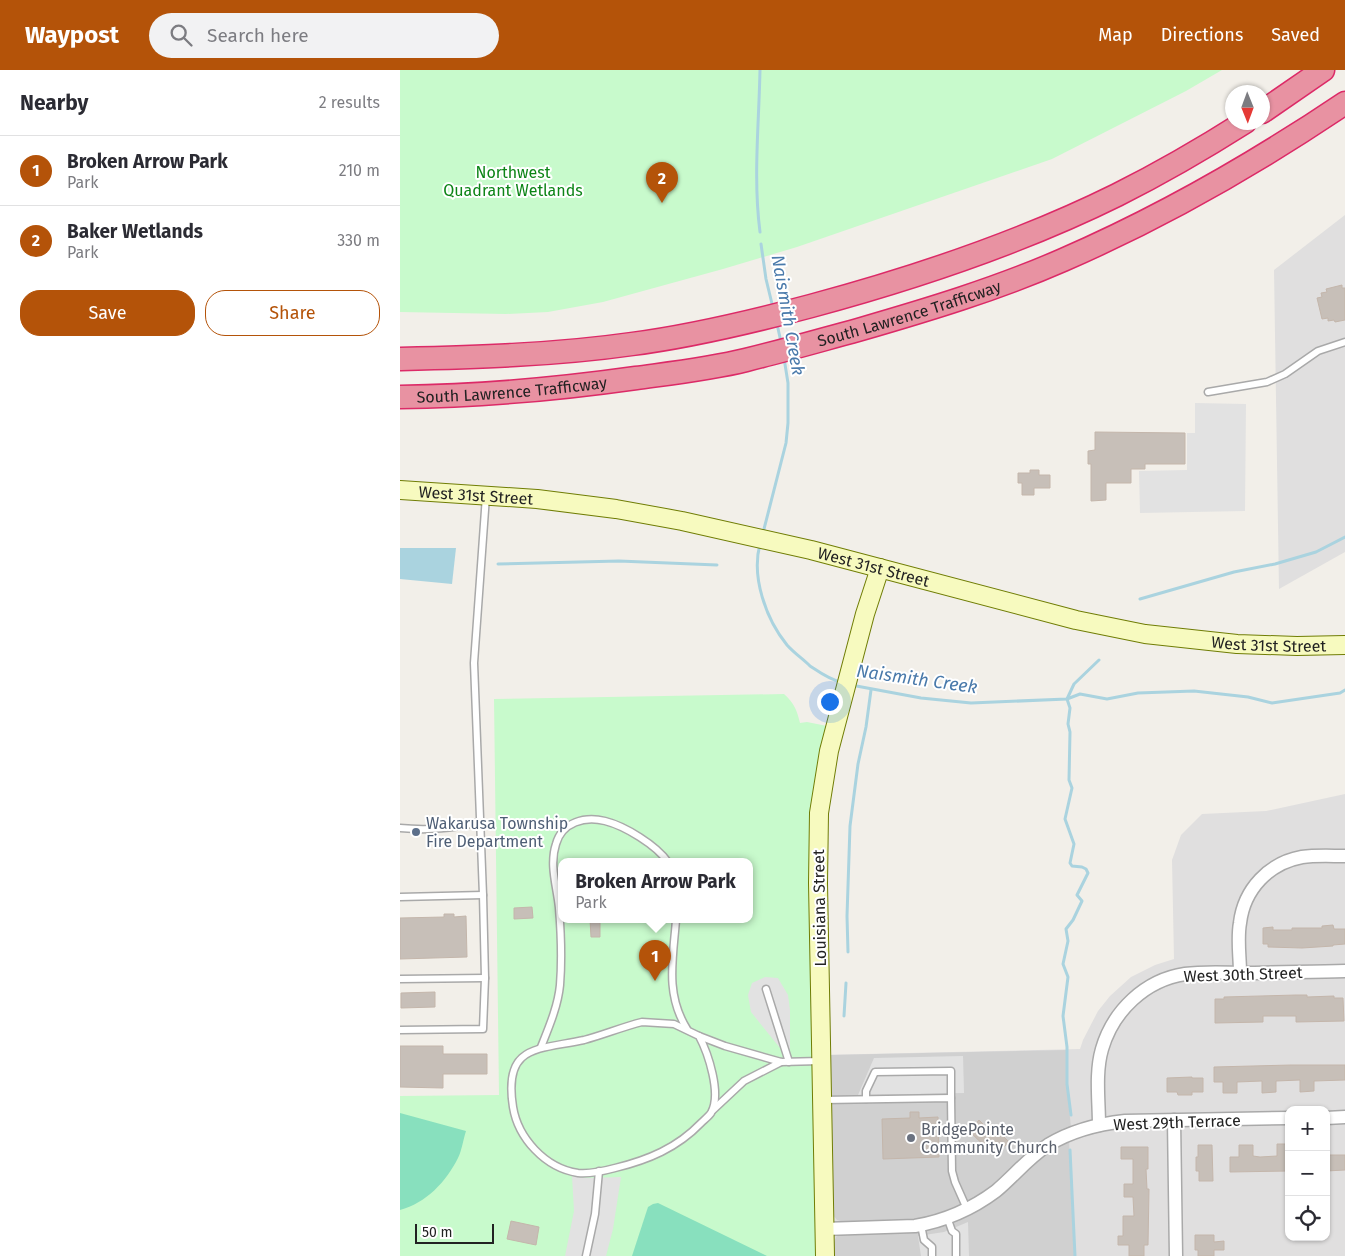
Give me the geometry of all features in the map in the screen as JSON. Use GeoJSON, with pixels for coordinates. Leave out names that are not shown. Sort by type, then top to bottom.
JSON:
{"type":"FeatureCollection","features":[{"type":"Feature","properties":{"kind":"highway"},"geometry":{"type":"LineString","coordinates":[[1270,106],[1323,70]]}},
{"type":"Feature","properties":{"kind":"highway","name":"South Lawrence Trafficway"},"geometry":{"type":"LineString","coordinates":[[400,397],[462,395],[541,389],[681,372],[746,360],[907,316],[987,290],[1095,246],[1160,214],[1223,179],[1279,146],[1345,103]]}},
{"type":"Feature","properties":{"kind":"highway","name":"South Lawrence Trafficway"},"geometry":{"type":"LineString","coordinates":[[400,359],[524,354],[605,348],[685,336],[743,324],[835,299],[957,261],[1070,216],[1139,184],[1231,130]]}},
{"type":"Feature","properties":{"kind":"main road","name":"West 31st Street"},"geometry":{"type":"LineString","coordinates":[[400,490],[537,499],[616,509],[811,550],[1076,620],[1137,633],[1237,644],[1289,646],[1345,645]]}},
{"type":"Feature","properties":{"kind":"main road","name":"Louisiana Street"},"geometry":{"type":"LineString","coordinates":[[825,1256],[818,838],[825,770],[837,717],[865,614],[880,568]]}},
{"type":"Feature","properties":{"kind":"street"},"geometry":{"type":"LineString","coordinates":[[1240,973],[1239,925],[1246,898],[1254,885],[1264,874],[1289,860],[1302,857],[1345,856]]}},
{"type":"Feature","properties":{"kind":"street","name":"West 30th Street"},"geometry":{"type":"LineString","coordinates":[[1099,1125],[1099,1061],[1102,1049],[1111,1027],[1126,1004],[1140,993],[1169,978],[1185,974],[1345,971]]}},
{"type":"Feature","properties":{"kind":"street"},"geometry":{"type":"LineString","coordinates":[[1330,1118],[1345,1117]]}},
{"type":"Feature","properties":{"kind":"street","name":"West 29th Terrace"},"geometry":{"type":"LineString","coordinates":[[824,1229],[921,1225],[948,1217],[967,1209],[995,1191],[1022,1166],[1050,1145],[1074,1133],[1099,1125],[1125,1121],[1285,1118]]}},
{"type":"Feature","properties":{"kind":"street"},"geometry":{"type":"LineString","coordinates":[[1174,1120],[1176,1256]]}},
{"type":"Feature","properties":{"kind":"lane"},"geometry":{"type":"LineString","coordinates":[[1208,392],[1267,382],[1285,374],[1318,351],[1345,342]]}},
{"type":"Feature","properties":{"kind":"lane"},"geometry":{"type":"LineString","coordinates":[[400,1030],[482,1029],[485,978],[474,663],[486,496]]}},
{"type":"Feature","properties":{"kind":"lane"},"geometry":{"type":"LineString","coordinates":[[558,899],[553,855],[560,833],[575,821],[598,819],[612,823],[626,829],[651,845],[664,858]]}},
{"type":"Feature","properties":{"kind":"lane"},"geometry":{"type":"LineString","coordinates":[[400,828],[447,829],[481,822]]}},
{"type":"Feature","properties":{"kind":"lane"},"geometry":{"type":"LineString","coordinates":[[400,896],[483,895]]}},
{"type":"Feature","properties":{"kind":"lane"},"geometry":{"type":"LineString","coordinates":[[542,1047],[560,986],[559,923]]}},
{"type":"Feature","properties":{"kind":"lane"},"geometry":{"type":"LineString","coordinates":[[676,923],[672,986],[674,1002],[687,1029]]}},
{"type":"Feature","properties":{"kind":"lane"},"geometry":{"type":"LineString","coordinates":[[400,979],[485,978]]}},
{"type":"Feature","properties":{"kind":"lane"},"geometry":{"type":"LineString","coordinates":[[766,988],[789,1062]]}},
{"type":"Feature","properties":{"kind":"lane"},"geometry":{"type":"LineString","coordinates":[[781,1062],[744,1081],[722,1100],[690,1134],[656,1156],[636,1163],[599,1171],[578,1173],[566,1170],[542,1156],[531,1146],[518,1124],[512,1096],[515,1069],[520,1059],[528,1052],[542,1047],[584,1040],[642,1022],[674,1024],[725,1046],[781,1062],[821,1061]]}},
{"type":"Feature","properties":{"kind":"lane"},"geometry":{"type":"LineString","coordinates":[[699,1036],[708,1059],[713,1081],[714,1104],[711,1113]]}},
{"type":"Feature","properties":{"kind":"lane"},"geometry":{"type":"LineString","coordinates":[[866,1099],[866,1092],[875,1072],[951,1071],[952,1171],[967,1209]]}},
{"type":"Feature","properties":{"kind":"lane"},"geometry":{"type":"LineString","coordinates":[[822,1100],[951,1098]]}},
{"type":"Feature","properties":{"kind":"lane"},"geometry":{"type":"LineString","coordinates":[[586,1256],[595,1214],[599,1171]]}},
{"type":"Feature","properties":{"kind":"lane"},"geometry":{"type":"LineString","coordinates":[[948,1217],[952,1231],[956,1234],[956,1256]]}},
{"type":"Feature","properties":{"kind":"lane"},"geometry":{"type":"LineString","coordinates":[[921,1225],[924,1240],[932,1246],[932,1256]]}},
{"type":"Feature","properties":{"kind":"shaded area"},"geometry":{"type":"Polygon","coordinates":[[[1345,215],[1345,552],[1279,589],[1274,270],[1345,215]]]}},
{"type":"Feature","properties":{"kind":"shaded area"},"geometry":{"type":"Polygon","coordinates":[[[1195,403],[1246,404],[1245,511],[1140,513],[1139,471],[1187,470],[1187,433],[1195,433],[1195,403]]]}},
{"type":"Feature","properties":{"kind":"shaded area"},"geometry":{"type":"Polygon","coordinates":[[[1345,794],[1345,1256],[825,1256],[821,1055],[1080,1049],[1098,1011],[1110,996],[1131,977],[1155,965],[1174,959],[1172,860],[1181,835],[1202,814],[1266,811],[1345,794]]]}},
{"type":"Feature","properties":{"kind":"shaded area"},"geometry":{"type":"Polygon","coordinates":[[[765,977],[778,978],[788,995],[790,1049],[780,1048],[751,1012],[748,995],[752,983],[765,977]]]}},
{"type":"Feature","properties":{"kind":"shaded area"},"geometry":{"type":"Polygon","coordinates":[[[1067,1050],[1067,1084],[1071,1128],[1041,1143],[1027,1153],[984,1192],[957,1207],[916,1220],[844,1222],[837,1220],[833,1215],[829,1055],[1067,1050]]]}},
{"type":"Feature","properties":{"kind":"shaded area"},"geometry":{"type":"Polygon","coordinates":[[[963,1056],[964,1093],[858,1095],[874,1058],[963,1056]]]}},
{"type":"Feature","properties":{"kind":"shaded area"},"geometry":{"type":"Polygon","coordinates":[[[1069,1141],[1075,1256],[832,1256],[833,1244],[836,1237],[840,1235],[912,1233],[943,1226],[967,1216],[991,1202],[1037,1160],[1069,1141]]]}},
{"type":"Feature","properties":{"kind":"shaded area"},"geometry":{"type":"Polygon","coordinates":[[[572,1176],[587,1178],[621,1177],[613,1229],[606,1256],[565,1256],[574,1211],[572,1176]]]}},
{"type":"Feature","properties":{"kind":"shaded area"},"geometry":{"type":"Polygon","coordinates":[[[968,1222],[969,1256],[921,1256],[918,1236],[944,1232],[968,1222]]]}},
{"type":"Feature","properties":{"kind":"green space","name":"Northwest Quadrant Wetlands"},"geometry":{"type":"Polygon","coordinates":[[[400,70],[1222,70],[1186,91],[1052,159],[797,247],[603,302],[548,312],[506,314],[400,312],[400,70]]]}},
{"type":"Feature","properties":{"kind":"green space"},"geometry":{"type":"Polygon","coordinates":[[[784,694],[795,707],[800,723],[807,722],[827,726],[818,1256],[400,1256],[400,1096],[499,1095],[494,699],[784,694]]]}},
{"type":"Feature","properties":{"kind":"green space"},"geometry":{"type":"Polygon","coordinates":[[[400,1113],[466,1131],[461,1152],[448,1175],[427,1197],[400,1210],[400,1113]]]}},
{"type":"Feature","properties":{"kind":"green space"},"geometry":{"type":"Polygon","coordinates":[[[658,1203],[767,1256],[632,1256],[648,1207],[658,1203]]]}},
{"type":"Feature","properties":{"kind":"water"},"geometry":{"type":"Polygon","coordinates":[[[400,548],[456,548],[452,584],[400,579],[400,548]]]}},
{"type":"Feature","properties":{"kind":"building"},"geometry":{"type":"Polygon","coordinates":[[[1342,285],[1342,288],[1345,288],[1345,320],[1335,322],[1334,320],[1328,321],[1328,318],[1322,319],[1317,298],[1322,297],[1321,293],[1327,292],[1326,289],[1342,285]]]}},
{"type":"Feature","properties":{"kind":"building"},"geometry":{"type":"Polygon","coordinates":[[[1095,432],[1185,433],[1185,464],[1145,464],[1145,469],[1131,469],[1131,483],[1106,483],[1106,500],[1091,501],[1091,464],[1088,464],[1088,451],[1095,450],[1095,432]]]}},
{"type":"Feature","properties":{"kind":"building"},"geometry":{"type":"Polygon","coordinates":[[[1030,470],[1039,470],[1039,475],[1050,475],[1050,488],[1034,488],[1034,495],[1022,495],[1022,483],[1018,483],[1018,473],[1030,473],[1030,470]]]}},
{"type":"Feature","properties":{"kind":"building"},"geometry":{"type":"Polygon","coordinates":[[[532,907],[533,918],[514,919],[514,908],[532,907]]]}},
{"type":"Feature","properties":{"kind":"building"},"geometry":{"type":"Polygon","coordinates":[[[444,914],[454,914],[454,917],[466,916],[467,957],[400,959],[400,918],[444,917],[444,914]]]}},
{"type":"Feature","properties":{"kind":"building"},"geometry":{"type":"Polygon","coordinates":[[[590,923],[600,923],[600,937],[591,937],[590,923]]]}},
{"type":"Feature","properties":{"kind":"building"},"geometry":{"type":"Polygon","coordinates":[[[1333,925],[1334,929],[1345,929],[1345,944],[1302,948],[1268,947],[1268,944],[1263,944],[1263,928],[1273,927],[1273,930],[1292,930],[1292,928],[1322,928],[1322,926],[1333,925]]]}},
{"type":"Feature","properties":{"kind":"building"},"geometry":{"type":"Polygon","coordinates":[[[435,992],[435,1007],[401,1008],[401,993],[435,992]]]}},
{"type":"Feature","properties":{"kind":"building"},"geometry":{"type":"Polygon","coordinates":[[[1307,995],[1307,997],[1334,996],[1334,998],[1343,998],[1344,1021],[1296,1022],[1296,1016],[1263,1016],[1263,1022],[1215,1023],[1215,999],[1224,999],[1224,997],[1307,995]]]}},
{"type":"Feature","properties":{"kind":"building"},"geometry":{"type":"Polygon","coordinates":[[[400,1046],[443,1046],[443,1054],[487,1054],[487,1074],[443,1074],[443,1088],[400,1087],[400,1046]]]}},
{"type":"Feature","properties":{"kind":"building"},"geometry":{"type":"Polygon","coordinates":[[[1345,1065],[1345,1080],[1314,1081],[1314,1091],[1300,1092],[1300,1080],[1276,1081],[1276,1092],[1262,1093],[1262,1081],[1237,1082],[1237,1093],[1223,1093],[1223,1082],[1214,1082],[1214,1067],[1345,1065]]]}},
{"type":"Feature","properties":{"kind":"building"},"geometry":{"type":"Polygon","coordinates":[[[1167,1078],[1203,1078],[1203,1092],[1192,1092],[1192,1095],[1178,1095],[1177,1092],[1167,1092],[1167,1078]]]}},
{"type":"Feature","properties":{"kind":"building","name":"BridgePointe Community Church"},"geometry":{"type":"Polygon","coordinates":[[[910,1112],[919,1112],[919,1118],[938,1117],[939,1157],[883,1159],[882,1119],[910,1118],[910,1112]]]}},
{"type":"Feature","properties":{"kind":"building"},"geometry":{"type":"Polygon","coordinates":[[[979,1120],[987,1128],[991,1124],[1009,1142],[995,1156],[969,1131],[979,1120]]]}},
{"type":"Feature","properties":{"kind":"building"},"geometry":{"type":"Polygon","coordinates":[[[1277,1144],[1285,1144],[1285,1171],[1230,1172],[1230,1157],[1239,1157],[1239,1145],[1253,1145],[1253,1156],[1277,1156],[1277,1144]]]}},
{"type":"Feature","properties":{"kind":"building"},"geometry":{"type":"Polygon","coordinates":[[[1198,1145],[1212,1145],[1213,1181],[1199,1181],[1199,1171],[1196,1171],[1198,1145]]]}},
{"type":"Feature","properties":{"kind":"building"},"geometry":{"type":"Polygon","coordinates":[[[1121,1147],[1148,1147],[1148,1169],[1146,1169],[1147,1189],[1149,1189],[1148,1245],[1144,1245],[1144,1256],[1129,1256],[1129,1245],[1118,1245],[1118,1236],[1123,1236],[1123,1216],[1134,1216],[1133,1197],[1124,1197],[1124,1184],[1133,1184],[1133,1159],[1121,1159],[1121,1147]]]}},
{"type":"Feature","properties":{"kind":"building"},"geometry":{"type":"Polygon","coordinates":[[[1330,1155],[1345,1155],[1345,1170],[1330,1171],[1330,1155]]]}},
{"type":"Feature","properties":{"kind":"building"},"geometry":{"type":"Polygon","coordinates":[[[511,1221],[539,1227],[536,1245],[507,1239],[511,1221]]]}},
{"type":"Feature","properties":{"kind":"building"},"geometry":{"type":"Polygon","coordinates":[[[1195,1235],[1214,1235],[1214,1242],[1224,1241],[1224,1250],[1214,1250],[1214,1256],[1198,1256],[1198,1250],[1195,1250],[1195,1235]]]}},
{"type":"Feature","properties":{"kind":"waterway","name":"Naismith Creek"},"geometry":{"type":"LineString","coordinates":[[760,70],[757,192],[760,232]]}},
{"type":"Feature","properties":{"kind":"waterway","name":"Naismith Creek"},"geometry":{"type":"LineString","coordinates":[[761,244],[766,279],[773,308]]}},
{"type":"Feature","properties":{"kind":"waterway","name":"Naismith Creek"},"geometry":{"type":"LineString","coordinates":[[777,324],[781,342]]}},
{"type":"Feature","properties":{"kind":"waterway","name":"Naismith Creek"},"geometry":{"type":"LineString","coordinates":[[763,533],[786,443],[788,383],[784,358]]}},
{"type":"Feature","properties":{"kind":"waterway"},"geometry":{"type":"LineString","coordinates":[[1140,599],[1234,572],[1275,564],[1316,552],[1345,537]]}},
{"type":"Feature","properties":{"kind":"waterway","name":"Naismith Creek"},"geometry":{"type":"LineString","coordinates":[[760,544],[757,570],[759,584],[767,610],[779,635],[810,666],[829,678],[841,682]]}},
{"type":"Feature","properties":{"kind":"waterway"},"geometry":{"type":"LineString","coordinates":[[498,564],[619,561],[717,565]]}},
{"type":"Feature","properties":{"kind":"waterway"},"geometry":{"type":"LineString","coordinates":[[1071,1115],[1063,1016],[1068,977],[1063,964],[1068,941],[1066,929],[1073,920],[1082,901],[1077,895],[1088,873],[1086,869],[1072,866],[1070,863],[1074,844],[1065,819],[1072,788],[1069,780],[1070,732],[1068,724],[1070,708],[1067,699],[1074,684],[1099,660]]}},
{"type":"Feature","properties":{"kind":"waterway","name":"Naismith Creek"},"geometry":{"type":"LineString","coordinates":[[851,685],[921,698],[971,703],[1067,699],[1080,694],[1107,699],[1138,693],[1194,691],[1248,697],[1272,703],[1340,693],[1345,690]]}},
{"type":"Feature","properties":{"kind":"waterway"},"geometry":{"type":"LineString","coordinates":[[848,952],[847,916],[850,826],[858,764],[871,690]]}},
{"type":"Feature","properties":{"kind":"waterway"},"geometry":{"type":"LineString","coordinates":[[844,1016],[846,983]]}},
{"type":"Feature","properties":{"kind":"waterway"},"geometry":{"type":"LineString","coordinates":[[1070,1150],[1075,1256]]}},
{"type":"Feature","properties":{"kind":"place","name":"Baker Wetlands"},"geometry":{"type":"Point","coordinates":[662,203]}},
{"type":"Feature","properties":{"kind":"place","name":"Wakarusa Township Fire Department"},"geometry":{"type":"Point","coordinates":[416,832]}},
{"type":"Feature","properties":{"kind":"place","name":"Broken Arrow Park"},"geometry":{"type":"Point","coordinates":[655,981]}},
{"type":"Feature","properties":{"kind":"place","name":"BridgePointe Community Church"},"geometry":{"type":"Point","coordinates":[911,1138]}}]}
